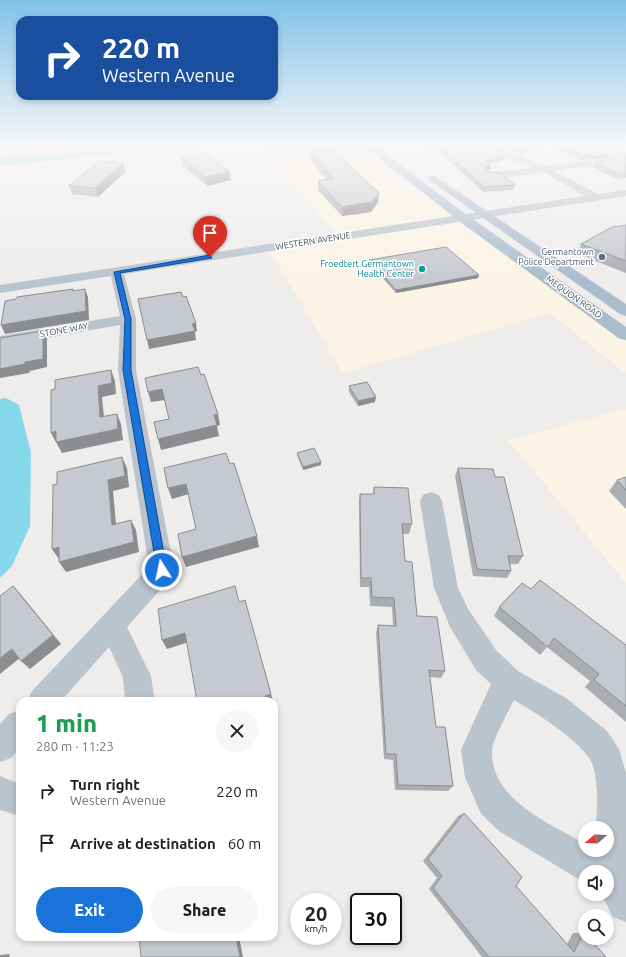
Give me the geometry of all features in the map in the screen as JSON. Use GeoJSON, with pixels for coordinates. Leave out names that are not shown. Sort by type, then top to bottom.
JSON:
{"type":"FeatureCollection","features":[{"type":"Feature","properties":{"kind":"main road","name":"MEQUON ROAD"},"geometry":{"type":"LineString","coordinates":[[426,190],[463,218],[626,335]]}},
{"type":"Feature","properties":{"kind":"main road"},"geometry":{"type":"LineString","coordinates":[[435,190],[462,207],[486,214]]}},
{"type":"Feature","properties":{"kind":"main road","name":"MEQUON ROAD"},"geometry":{"type":"LineString","coordinates":[[450,190],[626,311]]}},
{"type":"Feature","properties":{"kind":"main road"},"geometry":{"type":"LineString","coordinates":[[463,218],[484,223],[540,262],[565,277],[596,290]]}},
{"type":"Feature","properties":{"kind":"street"},"geometry":{"type":"LineString","coordinates":[[582,190],[595,197]]}},
{"type":"Feature","properties":{"kind":"street","name":"WESTERN AVENUE"},"geometry":{"type":"LineString","coordinates":[[0,289],[626,192]]}},
{"type":"Feature","properties":{"kind":"street"},"geometry":{"type":"LineString","coordinates":[[46,697],[162,570],[127,370],[128,319],[117,272]]}},
{"type":"Feature","properties":{"kind":"street","name":"STONE WAY"},"geometry":{"type":"LineString","coordinates":[[0,342],[128,319]]}},
{"type":"Feature","properties":{"kind":"street"},"geometry":{"type":"LineString","coordinates":[[431,501],[446,588],[459,618],[486,660],[508,681],[556,708],[596,742],[608,760],[613,789],[612,865]]}},
{"type":"Feature","properties":{"kind":"street"},"geometry":{"type":"LineString","coordinates":[[112,624],[137,676],[140,697]]}},
{"type":"Feature","properties":{"kind":"street"},"geometry":{"type":"LineString","coordinates":[[508,681],[476,750],[481,777],[493,802],[511,819],[584,865]]}},
{"type":"Feature","properties":{"kind":"street"},"geometry":{"type":"LineString","coordinates":[[0,747],[16,729]]}},
{"type":"Feature","properties":{"kind":"street"},"geometry":{"type":"LineString","coordinates":[[0,792],[5,796],[16,799]]}},
{"type":"Feature","properties":{"kind":"shaded area"},"geometry":{"type":"Polygon","coordinates":[[[299,190],[418,190],[471,230],[626,340],[626,373],[550,313],[343,373],[270,252],[340,239],[299,190]]]}},
{"type":"Feature","properties":{"kind":"shaded area"},"geometry":{"type":"Polygon","coordinates":[[[626,409],[626,583],[508,440],[626,409]]]}},
{"type":"Feature","properties":{"kind":"water"},"geometry":{"type":"Polygon","coordinates":[[[6,398],[19,405],[31,453],[30,526],[12,566],[0,578],[0,399],[6,398]]]}},
{"type":"Feature","properties":{"kind":"building"},"geometry":{"type":"Polygon","coordinates":[[[326,190],[375,190],[379,193],[372,202],[342,207],[326,190]]]}},
{"type":"Feature","properties":{"kind":"building"},"geometry":{"type":"Polygon","coordinates":[[[626,225],[626,261],[581,244],[612,227],[626,225]]]}},
{"type":"Feature","properties":{"kind":"building","name":"Froedtert Germantown Health Center"},"geometry":{"type":"Polygon","coordinates":[[[446,247],[479,275],[396,290],[369,260],[446,247]]]}},
{"type":"Feature","properties":{"kind":"building"},"geometry":{"type":"Polygon","coordinates":[[[73,289],[73,291],[85,289],[86,311],[1,325],[5,301],[16,299],[17,297],[73,289]]]}},
{"type":"Feature","properties":{"kind":"building"},"geometry":{"type":"Polygon","coordinates":[[[181,292],[183,297],[186,296],[196,323],[192,324],[195,331],[147,340],[138,299],[181,292]]]}},
{"type":"Feature","properties":{"kind":"building"},"geometry":{"type":"Polygon","coordinates":[[[43,331],[43,359],[0,369],[0,338],[43,331]]]}},
{"type":"Feature","properties":{"kind":"building"},"geometry":{"type":"Polygon","coordinates":[[[198,367],[201,375],[204,374],[218,414],[214,415],[217,425],[158,439],[154,422],[169,419],[162,389],[148,392],[145,378],[198,367]]]}},
{"type":"Feature","properties":{"kind":"building"},"geometry":{"type":"Polygon","coordinates":[[[111,370],[112,383],[98,386],[100,417],[117,414],[118,429],[56,442],[56,431],[51,433],[51,390],[55,389],[55,380],[111,370]]]}},
{"type":"Feature","properties":{"kind":"building"},"geometry":{"type":"Polygon","coordinates":[[[367,382],[376,397],[358,401],[349,386],[367,382]]]}},
{"type":"Feature","properties":{"kind":"building"},"geometry":{"type":"Polygon","coordinates":[[[314,448],[321,462],[303,467],[297,453],[314,448]]]}},
{"type":"Feature","properties":{"kind":"building"},"geometry":{"type":"Polygon","coordinates":[[[226,453],[230,464],[234,463],[257,536],[182,557],[178,534],[196,529],[186,484],[168,488],[164,468],[226,453]]]}},
{"type":"Feature","properties":{"kind":"building"},"geometry":{"type":"Polygon","coordinates":[[[122,457],[125,476],[108,480],[112,525],[131,520],[134,542],[59,562],[59,547],[52,549],[53,485],[57,484],[57,472],[122,457]]]}},
{"type":"Feature","properties":{"kind":"building"},"geometry":{"type":"Polygon","coordinates":[[[458,468],[493,469],[495,477],[504,477],[523,556],[508,556],[511,571],[477,569],[458,468]]]}},
{"type":"Feature","properties":{"kind":"building"},"geometry":{"type":"Polygon","coordinates":[[[626,477],[626,490],[617,480],[626,477]]]}},
{"type":"Feature","properties":{"kind":"building"},"geometry":{"type":"Polygon","coordinates":[[[374,487],[408,488],[412,524],[402,524],[405,561],[412,562],[417,616],[437,617],[445,671],[429,670],[436,727],[445,727],[453,786],[398,785],[396,754],[386,754],[378,625],[396,626],[394,598],[372,597],[371,578],[361,578],[360,494],[374,494],[374,487]]]}},
{"type":"Feature","properties":{"kind":"building"},"geometry":{"type":"Polygon","coordinates":[[[540,580],[626,645],[626,706],[594,680],[599,674],[554,638],[548,647],[499,607],[522,583],[531,589],[540,580]]]}},
{"type":"Feature","properties":{"kind":"building"},"geometry":{"type":"Polygon","coordinates":[[[13,586],[53,635],[21,661],[12,649],[0,658],[0,596],[13,586]]]}},
{"type":"Feature","properties":{"kind":"building"},"geometry":{"type":"Polygon","coordinates":[[[235,586],[239,602],[245,600],[271,694],[265,697],[196,697],[185,633],[162,640],[158,609],[235,586]]]}},
{"type":"Feature","properties":{"kind":"building"},"geometry":{"type":"Polygon","coordinates":[[[464,813],[522,877],[516,886],[574,952],[578,944],[595,945],[606,957],[489,957],[433,888],[442,876],[428,859],[464,813]]]}},
{"type":"Feature","properties":{"kind":"building"},"geometry":{"type":"Polygon","coordinates":[[[139,941],[237,941],[240,957],[141,957],[139,941]]]}},
{"type":"Feature","properties":{"kind":"place","name":"Germantown Police Department"},"geometry":{"type":"Point","coordinates":[602,257]}},
{"type":"Feature","properties":{"kind":"place","name":"Froedtert Germantown Health Center"},"geometry":{"type":"Point","coordinates":[422,269]}},
{"type":"Feature","properties":{"kind":"route"},"geometry":{"type":"LineString","coordinates":[[162,570],[127,370],[128,319],[117,272],[210,257]]}}]}
